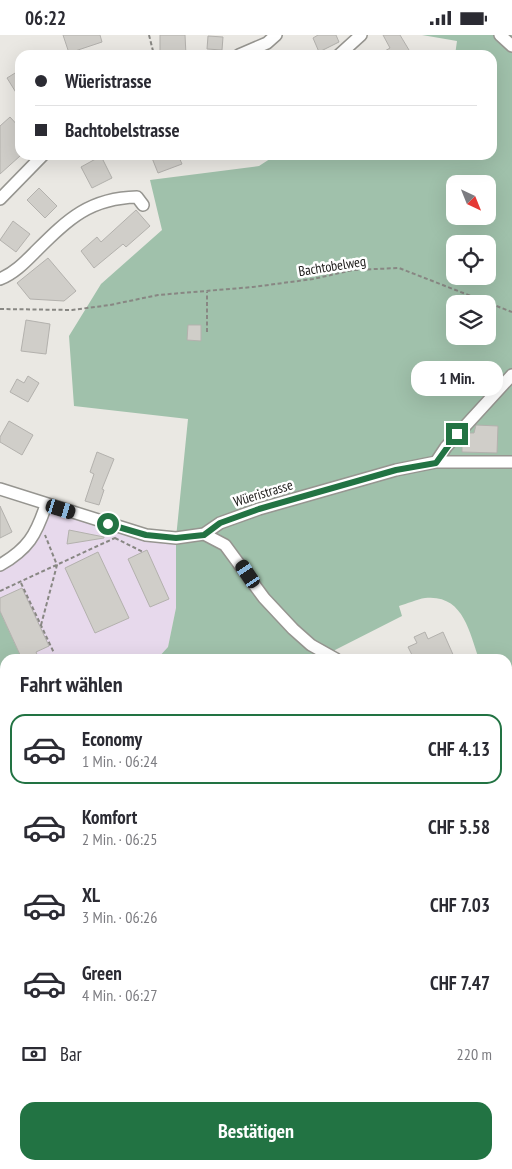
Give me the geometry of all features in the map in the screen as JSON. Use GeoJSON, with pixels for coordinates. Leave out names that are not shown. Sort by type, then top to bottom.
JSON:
{"type":"FeatureCollection","features":[{"type":"Feature","properties":{"kind":"street"},"geometry":{"type":"LineString","coordinates":[[251,50],[267,43],[276,35]]}},
{"type":"Feature","properties":{"kind":"street"},"geometry":{"type":"LineString","coordinates":[[345,50],[361,35]]}},
{"type":"Feature","properties":{"kind":"street"},"geometry":{"type":"LineString","coordinates":[[500,35],[512,47]]}},
{"type":"Feature","properties":{"kind":"street"},"geometry":{"type":"LineString","coordinates":[[0,199],[38,160]]}},
{"type":"Feature","properties":{"kind":"street"},"geometry":{"type":"LineString","coordinates":[[0,279],[18,268],[64,222],[88,208],[114,198],[137,197],[142,205]]}},
{"type":"Feature","properties":{"kind":"street"},"geometry":{"type":"LineString","coordinates":[[436,463],[446,447],[512,375]]}},
{"type":"Feature","properties":{"kind":"street","name":"Wüeristrasse"},"geometry":{"type":"LineString","coordinates":[[0,489],[146,535],[176,538],[204,535],[220,523],[259,509],[396,470],[436,463],[512,462]]}},
{"type":"Feature","properties":{"kind":"street"},"geometry":{"type":"LineString","coordinates":[[0,565],[24,548],[40,524],[46,505]]}},
{"type":"Feature","properties":{"kind":"street"},"geometry":{"type":"LineString","coordinates":[[204,535],[225,545],[264,598],[310,645],[327,654]]}},
{"type":"Feature","properties":{"kind":"path"},"geometry":{"type":"LineString","coordinates":[[149,35],[153,50]]}},
{"type":"Feature","properties":{"kind":"path","name":"Bachtobelweg"},"geometry":{"type":"LineString","coordinates":[[0,309],[72,310],[110,305],[158,295],[208,292],[313,279],[353,270],[399,269],[512,312]]}},
{"type":"Feature","properties":{"kind":"path"},"geometry":{"type":"LineString","coordinates":[[207,332],[208,292]]}},
{"type":"Feature","properties":{"kind":"path"},"geometry":{"type":"LineString","coordinates":[[40,524],[57,565],[41,625]]}},
{"type":"Feature","properties":{"kind":"path"},"geometry":{"type":"LineString","coordinates":[[0,591],[122,535],[124,528]]}},
{"type":"Feature","properties":{"kind":"path"},"geometry":{"type":"LineString","coordinates":[[115,538],[134,541]]}},
{"type":"Feature","properties":{"kind":"path"},"geometry":{"type":"LineString","coordinates":[[115,538],[143,552]]}},
{"type":"Feature","properties":{"kind":"path"},"geometry":{"type":"LineString","coordinates":[[20,582],[54,653]]}},
{"type":"Feature","properties":{"kind":"shaded area"},"geometry":{"type":"Polygon","coordinates":[[[46,505],[176,538],[176,608],[168,647],[162,654],[0,654],[0,565],[17,554],[46,505]]]}},
{"type":"Feature","properties":{"kind":"green space"},"geometry":{"type":"Polygon","coordinates":[[[422,35],[512,35],[512,654],[477,654],[468,626],[456,608],[438,598],[425,598],[399,606],[402,616],[335,650],[332,654],[162,654],[168,647],[176,608],[176,538],[188,419],[74,406],[69,336],[101,284],[162,230],[150,180],[259,166],[268,160],[497,160],[497,50],[456,50],[457,41],[422,35]]]}},
{"type":"Feature","properties":{"kind":"green space"},"geometry":{"type":"Polygon","coordinates":[[[0,611],[20,654],[0,654],[0,611]]]}},
{"type":"Feature","properties":{"kind":"building"},"geometry":{"type":"Polygon","coordinates":[[[63,35],[100,35],[102,42],[78,50],[68,50],[63,35]]]}},
{"type":"Feature","properties":{"kind":"building"},"geometry":{"type":"Polygon","coordinates":[[[160,35],[185,35],[186,50],[160,50],[160,35]]]}},
{"type":"Feature","properties":{"kind":"building"},"geometry":{"type":"Polygon","coordinates":[[[318,35],[336,35],[339,42],[323,50],[318,50],[313,38],[318,35]]]}},
{"type":"Feature","properties":{"kind":"building"},"geometry":{"type":"Polygon","coordinates":[[[383,35],[400,35],[409,50],[387,50],[390,48],[383,35]]]}},
{"type":"Feature","properties":{"kind":"building"},"geometry":{"type":"Polygon","coordinates":[[[208,36],[223,37],[222,50],[207,49],[208,36]]]}},
{"type":"Feature","properties":{"kind":"building"},"geometry":{"type":"Polygon","coordinates":[[[15,73],[15,91],[7,78],[15,73]]]}},
{"type":"Feature","properties":{"kind":"building"},"geometry":{"type":"Polygon","coordinates":[[[10,117],[15,122],[16,160],[0,174],[0,126],[10,117]]]}},
{"type":"Feature","properties":{"kind":"building"},"geometry":{"type":"Polygon","coordinates":[[[94,160],[103,160],[112,178],[92,188],[81,167],[94,160]]]}},
{"type":"Feature","properties":{"kind":"building"},"geometry":{"type":"Polygon","coordinates":[[[153,160],[180,160],[182,164],[158,173],[153,160]]]}},
{"type":"Feature","properties":{"kind":"building"},"geometry":{"type":"Polygon","coordinates":[[[39,188],[57,206],[45,218],[27,200],[39,188]]]}},
{"type":"Feature","properties":{"kind":"building"},"geometry":{"type":"Polygon","coordinates":[[[136,210],[150,226],[126,247],[123,244],[94,268],[81,251],[97,237],[101,242],[136,210]]]}},
{"type":"Feature","properties":{"kind":"building"},"geometry":{"type":"Polygon","coordinates":[[[13,221],[30,234],[16,252],[0,240],[13,221]]]}},
{"type":"Feature","properties":{"kind":"building"},"geometry":{"type":"Polygon","coordinates":[[[48,258],[76,291],[64,301],[30,299],[17,283],[48,258]]]}},
{"type":"Feature","properties":{"kind":"building"},"geometry":{"type":"Polygon","coordinates":[[[26,320],[50,324],[46,354],[21,351],[26,320]]]}},
{"type":"Feature","properties":{"kind":"building"},"geometry":{"type":"Polygon","coordinates":[[[188,325],[201,325],[201,341],[187,340],[188,325]]]}},
{"type":"Feature","properties":{"kind":"building"},"geometry":{"type":"Polygon","coordinates":[[[28,376],[39,383],[28,402],[10,392],[17,379],[24,383],[28,376]]]}},
{"type":"Feature","properties":{"kind":"building"},"geometry":{"type":"Polygon","coordinates":[[[9,421],[33,435],[22,455],[0,442],[0,437],[9,421]]]}},
{"type":"Feature","properties":{"kind":"building"},"geometry":{"type":"Polygon","coordinates":[[[476,425],[498,426],[497,453],[462,452],[462,440],[469,433],[474,433],[476,425]]]}},
{"type":"Feature","properties":{"kind":"building"},"geometry":{"type":"Polygon","coordinates":[[[97,452],[114,459],[102,489],[104,490],[99,505],[85,501],[94,474],[90,472],[97,452]]]}},
{"type":"Feature","properties":{"kind":"building"},"geometry":{"type":"Polygon","coordinates":[[[0,506],[12,532],[0,538],[0,506]]]}},
{"type":"Feature","properties":{"kind":"building"},"geometry":{"type":"Polygon","coordinates":[[[69,530],[104,537],[104,538],[67,544],[69,530]]]}},
{"type":"Feature","properties":{"kind":"building"},"geometry":{"type":"Polygon","coordinates":[[[147,550],[169,599],[150,607],[128,559],[147,550]]]}},
{"type":"Feature","properties":{"kind":"building"},"geometry":{"type":"Polygon","coordinates":[[[98,552],[129,618],[95,633],[65,568],[98,552]]]}},
{"type":"Feature","properties":{"kind":"building"},"geometry":{"type":"Polygon","coordinates":[[[22,588],[49,646],[36,652],[37,654],[20,654],[0,611],[0,598],[22,588]]]}},
{"type":"Feature","properties":{"kind":"building"},"geometry":{"type":"Polygon","coordinates":[[[425,632],[428,639],[443,632],[453,654],[412,654],[408,647],[417,643],[414,637],[425,632]]]}},
{"type":"Feature","properties":{"kind":"route"},"geometry":{"type":"LineString","coordinates":[[108,524],[146,535],[176,538],[204,535],[220,523],[259,509],[396,470],[436,463],[457,434]]}}]}
